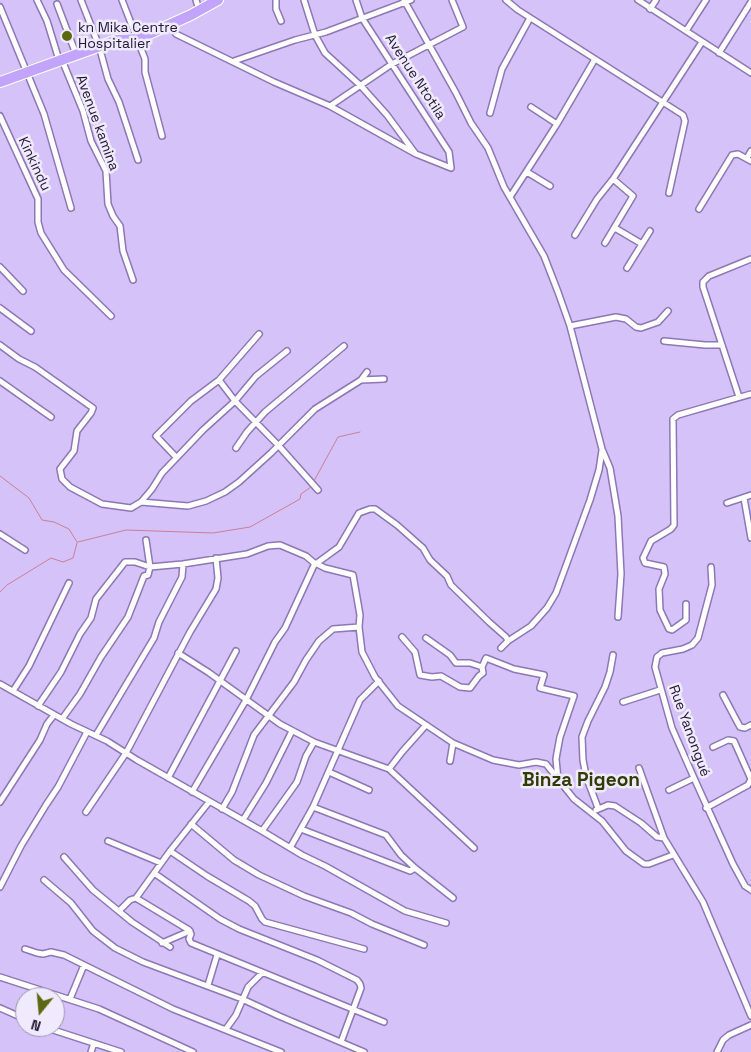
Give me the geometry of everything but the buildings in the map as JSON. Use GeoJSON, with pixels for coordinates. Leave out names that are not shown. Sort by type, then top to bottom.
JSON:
{"type":"FeatureCollection","features":[{"type":"Feature","properties":{"kind":"highway"},"geometry":{"type":"LineString","coordinates":[[0,82],[118,40],[138,39],[172,23],[198,5],[218,0]]}},
{"type":"Feature","properties":{"kind":"street","name":"Avenue kamina"},"geometry":{"type":"LineString","coordinates":[[38,0],[60,60],[83,111],[92,141],[106,171],[108,204],[120,226],[123,251],[133,280]]}},
{"type":"Feature","properties":{"kind":"street"},"geometry":{"type":"LineString","coordinates":[[81,0],[99,46],[108,79],[119,102],[138,160]]}},
{"type":"Feature","properties":{"kind":"street"},"geometry":{"type":"LineString","coordinates":[[122,0],[145,59],[145,72],[162,136]]}},
{"type":"Feature","properties":{"kind":"street"},"geometry":{"type":"LineString","coordinates":[[276,0],[276,9],[281,21]]}},
{"type":"Feature","properties":{"kind":"street"},"geometry":{"type":"LineString","coordinates":[[304,0],[315,35],[324,52],[362,86],[387,115],[416,154]]}},
{"type":"Feature","properties":{"kind":"street","name":"Avenue Ntotila"},"geometry":{"type":"LineString","coordinates":[[356,0],[362,18],[449,152],[451,168],[416,154]]}},
{"type":"Feature","properties":{"kind":"street"},"geometry":{"type":"LineString","coordinates":[[330,106],[392,64],[463,27],[452,0]]}},
{"type":"Feature","properties":{"kind":"street"},"geometry":{"type":"LineString","coordinates":[[506,0],[530,18],[680,112],[685,121],[669,193]]}},
{"type":"Feature","properties":{"kind":"street"},"geometry":{"type":"LineString","coordinates":[[638,0],[751,74]]}},
{"type":"Feature","properties":{"kind":"street"},"geometry":{"type":"LineString","coordinates":[[650,8],[656,0]]}},
{"type":"Feature","properties":{"kind":"street"},"geometry":{"type":"LineString","coordinates":[[686,31],[706,0]]}},
{"type":"Feature","properties":{"kind":"street"},"geometry":{"type":"LineString","coordinates":[[234,61],[315,35],[407,1],[470,123],[488,148],[504,187],[552,273],[570,326],[602,449],[610,468],[618,516],[621,574],[618,617]]}},
{"type":"Feature","properties":{"kind":"street"},"geometry":{"type":"LineString","coordinates":[[719,53],[751,2]]}},
{"type":"Feature","properties":{"kind":"street"},"geometry":{"type":"LineString","coordinates":[[57,4],[76,54]]}},
{"type":"Feature","properties":{"kind":"street"},"geometry":{"type":"LineString","coordinates":[[0,8],[44,114],[71,208]]}},
{"type":"Feature","properties":{"kind":"street"},"geometry":{"type":"LineString","coordinates":[[490,113],[502,69],[530,18]]}},
{"type":"Feature","properties":{"kind":"street"},"geometry":{"type":"LineString","coordinates":[[172,23],[176,34],[274,82],[330,106],[416,154]]}},
{"type":"Feature","properties":{"kind":"street"},"geometry":{"type":"LineString","coordinates":[[575,235],[702,42]]}},
{"type":"Feature","properties":{"kind":"street"},"geometry":{"type":"LineString","coordinates":[[510,197],[557,124],[595,59]]}},
{"type":"Feature","properties":{"kind":"street"},"geometry":{"type":"LineString","coordinates":[[531,108],[557,124]]}},
{"type":"Feature","properties":{"kind":"street","name":"Kinkindu"},"geometry":{"type":"LineString","coordinates":[[0,116],[38,199],[38,222],[41,232],[64,270],[111,316]]}},
{"type":"Feature","properties":{"kind":"street"},"geometry":{"type":"LineString","coordinates":[[699,209],[732,156],[738,154],[749,159],[751,151]]}},
{"type":"Feature","properties":{"kind":"street"},"geometry":{"type":"LineString","coordinates":[[527,172],[550,186]]}},
{"type":"Feature","properties":{"kind":"street"},"geometry":{"type":"LineString","coordinates":[[605,243],[634,196],[613,179]]}},
{"type":"Feature","properties":{"kind":"street"},"geometry":{"type":"LineString","coordinates":[[615,228],[642,244]]}},
{"type":"Feature","properties":{"kind":"street"},"geometry":{"type":"LineString","coordinates":[[627,268],[650,231]]}},
{"type":"Feature","properties":{"kind":"street"},"geometry":{"type":"LineString","coordinates":[[739,397],[703,282],[709,276],[751,259]]}},
{"type":"Feature","properties":{"kind":"street"},"geometry":{"type":"LineString","coordinates":[[0,267],[23,291]]}},
{"type":"Feature","properties":{"kind":"street"},"geometry":{"type":"LineString","coordinates":[[0,308],[31,331]]}},
{"type":"Feature","properties":{"kind":"street"},"geometry":{"type":"LineString","coordinates":[[570,326],[616,317],[626,319],[636,327],[641,328],[658,322],[668,310]]}},
{"type":"Feature","properties":{"kind":"street"},"geometry":{"type":"LineString","coordinates":[[176,457],[156,436],[192,401],[219,380],[259,334]]}},
{"type":"Feature","properties":{"kind":"street"},"geometry":{"type":"LineString","coordinates":[[664,341],[704,346],[722,345]]}},
{"type":"Feature","properties":{"kind":"street"},"geometry":{"type":"LineString","coordinates":[[0,345],[93,408],[77,431],[74,451],[60,469],[60,476],[64,482],[102,504],[131,508],[141,502],[152,489],[162,472],[176,457],[235,400],[256,376],[286,351]]}},
{"type":"Feature","properties":{"kind":"street"},"geometry":{"type":"LineString","coordinates":[[236,448],[256,422],[282,397],[344,346]]}},
{"type":"Feature","properties":{"kind":"street"},"geometry":{"type":"LineString","coordinates":[[141,502],[188,506],[206,501],[225,492],[239,482],[314,409],[361,380],[367,372]]}},
{"type":"Feature","properties":{"kind":"street"},"geometry":{"type":"LineString","coordinates":[[361,380],[384,379]]}},
{"type":"Feature","properties":{"kind":"street"},"geometry":{"type":"LineString","coordinates":[[219,380],[318,490]]}},
{"type":"Feature","properties":{"kind":"street"},"geometry":{"type":"LineString","coordinates":[[0,381],[51,417]]}},
{"type":"Feature","properties":{"kind":"street"},"geometry":{"type":"LineString","coordinates":[[686,604],[686,620],[672,630],[669,629],[660,610],[659,589],[665,574],[664,567],[645,563],[643,558],[651,541],[671,529],[674,525],[673,420],[678,415],[751,394]]}},
{"type":"Feature","properties":{"kind":"street"},"geometry":{"type":"LineString","coordinates":[[501,648],[508,641],[531,626],[547,608],[556,593],[590,500],[599,470],[602,449]]}},
{"type":"Feature","properties":{"kind":"street"},"geometry":{"type":"LineString","coordinates":[[727,503],[751,495]]}},
{"type":"Feature","properties":{"kind":"street"},"geometry":{"type":"LineString","coordinates":[[744,498],[751,538]]}},
{"type":"Feature","properties":{"kind":"street"},"geometry":{"type":"LineString","coordinates":[[192,792],[246,700],[275,642],[285,628],[316,563],[339,547],[359,512],[375,509],[397,525],[423,548],[430,560],[452,585],[489,622],[500,630],[508,641]]}},
{"type":"Feature","properties":{"kind":"street"},"geometry":{"type":"LineString","coordinates":[[0,534],[25,550]]}},
{"type":"Feature","properties":{"kind":"street"},"geometry":{"type":"LineString","coordinates":[[62,719],[80,694],[101,656],[128,617],[150,567],[146,540]]}},
{"type":"Feature","properties":{"kind":"street"},"geometry":{"type":"LineString","coordinates":[[38,706],[61,672],[80,634],[91,618],[96,599],[123,564],[128,561],[150,567],[183,564],[247,554],[276,545],[306,556],[316,563],[335,571],[353,575],[360,615],[359,627],[362,652],[375,677],[398,706],[453,742],[492,760],[519,765],[536,762],[546,764],[574,799],[584,809],[602,821],[626,851],[644,864],[673,855]]}},
{"type":"Feature","properties":{"kind":"street"},"geometry":{"type":"LineString","coordinates":[[86,812],[126,753],[178,653],[216,589],[218,578],[216,558]]}},
{"type":"Feature","properties":{"kind":"street"},"geometry":{"type":"LineString","coordinates":[[96,735],[154,638],[159,622],[182,577],[183,564]]}},
{"type":"Feature","properties":{"kind":"street","name":"Rue Yanongué"},"geometry":{"type":"LineString","coordinates":[[711,567],[712,584],[698,638],[692,645],[683,649],[662,653],[657,657],[655,667],[672,728],[706,808],[733,864],[746,886],[751,890]]}},
{"type":"Feature","properties":{"kind":"street"},"geometry":{"type":"LineString","coordinates":[[13,691],[29,666],[69,583]]}},
{"type":"Feature","properties":{"kind":"street"},"geometry":{"type":"LineString","coordinates":[[222,809],[232,792],[254,735],[294,682],[319,641],[333,628],[359,627]]}},
{"type":"Feature","properties":{"kind":"street"},"geometry":{"type":"LineString","coordinates":[[402,637],[415,652],[420,675],[441,676],[460,687],[470,688],[483,673],[482,666],[486,658],[514,669],[544,675],[540,688],[574,696],[560,737],[557,753],[558,780]]}},
{"type":"Feature","properties":{"kind":"street"},"geometry":{"type":"LineString","coordinates":[[426,638],[450,655],[456,663],[470,663],[482,666]]}},
{"type":"Feature","properties":{"kind":"street"},"geometry":{"type":"LineString","coordinates":[[168,778],[236,651]]}},
{"type":"Feature","properties":{"kind":"street"},"geometry":{"type":"LineString","coordinates":[[178,653],[292,731],[314,742],[389,769],[474,848]]}},
{"type":"Feature","properties":{"kind":"street"},"geometry":{"type":"LineString","coordinates":[[598,808],[586,776],[582,737],[605,687],[610,672],[612,656]]}},
{"type":"Feature","properties":{"kind":"street"},"geometry":{"type":"LineString","coordinates":[[290,848],[313,808],[360,700],[379,681]]}},
{"type":"Feature","properties":{"kind":"street"},"geometry":{"type":"LineString","coordinates":[[0,684],[54,715],[96,735],[290,848],[405,910],[446,923]]}},
{"type":"Feature","properties":{"kind":"street"},"geometry":{"type":"LineString","coordinates":[[623,702],[660,690]]}},
{"type":"Feature","properties":{"kind":"street"},"geometry":{"type":"LineString","coordinates":[[723,695],[740,727],[745,728],[751,725]]}},
{"type":"Feature","properties":{"kind":"street"},"geometry":{"type":"LineString","coordinates":[[0,802],[54,715]]}},
{"type":"Feature","properties":{"kind":"street"},"geometry":{"type":"LineString","coordinates":[[389,769],[426,725]]}},
{"type":"Feature","properties":{"kind":"street"},"geometry":{"type":"LineString","coordinates":[[243,820],[266,783],[292,731]]}},
{"type":"Feature","properties":{"kind":"street"},"geometry":{"type":"LineString","coordinates":[[0,886],[21,846],[58,787],[87,732]]}},
{"type":"Feature","properties":{"kind":"street"},"geometry":{"type":"LineString","coordinates":[[706,808],[748,785],[751,779],[734,741],[728,740],[713,748]]}},
{"type":"Feature","properties":{"kind":"street"},"geometry":{"type":"LineString","coordinates":[[262,831],[297,782],[306,756],[314,742]]}},
{"type":"Feature","properties":{"kind":"street"},"geometry":{"type":"LineString","coordinates":[[450,761],[453,742]]}},
{"type":"Feature","properties":{"kind":"street"},"geometry":{"type":"LineString","coordinates":[[639,768],[664,838],[703,902],[751,1016]]}},
{"type":"Feature","properties":{"kind":"street"},"geometry":{"type":"LineString","coordinates":[[329,772],[369,790]]}},
{"type":"Feature","properties":{"kind":"street"},"geometry":{"type":"LineString","coordinates":[[669,790],[694,778]]}},
{"type":"Feature","properties":{"kind":"street"},"geometry":{"type":"LineString","coordinates":[[119,911],[130,900],[136,898],[190,824],[209,802]]}},
{"type":"Feature","properties":{"kind":"street"},"geometry":{"type":"LineString","coordinates":[[594,815],[598,808],[608,805],[615,806],[641,823],[657,837],[664,838]]}},
{"type":"Feature","properties":{"kind":"street"},"geometry":{"type":"LineString","coordinates":[[313,808],[386,835],[401,855],[453,898]]}},
{"type":"Feature","properties":{"kind":"street"},"geometry":{"type":"LineString","coordinates":[[190,824],[234,860],[258,875],[304,896],[352,913],[372,924],[424,945]]}},
{"type":"Feature","properties":{"kind":"street"},"geometry":{"type":"LineString","coordinates":[[301,828],[410,871],[415,868]]}},
{"type":"Feature","properties":{"kind":"street"},"geometry":{"type":"LineString","coordinates":[[108,841],[161,863]]}},
{"type":"Feature","properties":{"kind":"street"},"geometry":{"type":"LineString","coordinates":[[170,851],[249,901],[255,906],[262,919],[269,924],[364,949]]}},
{"type":"Feature","properties":{"kind":"street"},"geometry":{"type":"LineString","coordinates":[[64,857],[93,890],[132,922],[170,947]]}},
{"type":"Feature","properties":{"kind":"street"},"geometry":{"type":"LineString","coordinates":[[154,873],[226,922],[289,948],[357,980],[361,988],[341,1042]]}},
{"type":"Feature","properties":{"kind":"street"},"geometry":{"type":"LineString","coordinates":[[44,880],[65,896],[85,922],[115,948],[175,975],[208,985],[242,999],[364,1052]]}},
{"type":"Feature","properties":{"kind":"street"},"geometry":{"type":"LineString","coordinates":[[136,898],[190,932]]}},
{"type":"Feature","properties":{"kind":"street"},"geometry":{"type":"LineString","coordinates":[[162,942],[190,932]]}},
{"type":"Feature","properties":{"kind":"street"},"geometry":{"type":"LineString","coordinates":[[190,932],[189,941],[191,943],[384,1022]]}},
{"type":"Feature","properties":{"kind":"street"},"geometry":{"type":"LineString","coordinates":[[25,949],[37,953],[58,953],[155,1001],[281,1052]]}},
{"type":"Feature","properties":{"kind":"street"},"geometry":{"type":"LineString","coordinates":[[208,985],[217,955]]}},
{"type":"Feature","properties":{"kind":"street"},"geometry":{"type":"LineString","coordinates":[[70,999],[84,965]]}},
{"type":"Feature","properties":{"kind":"street"},"geometry":{"type":"LineString","coordinates":[[226,1029],[236,1015],[248,987],[262,973]]}},
{"type":"Feature","properties":{"kind":"street"},"geometry":{"type":"LineString","coordinates":[[0,977],[113,1015],[186,1051],[193,1052]]}},
{"type":"Feature","properties":{"kind":"street"},"geometry":{"type":"LineString","coordinates":[[0,1008],[15,1015]]}},
{"type":"Feature","properties":{"kind":"street"},"geometry":{"type":"LineString","coordinates":[[718,1052],[723,1040],[729,1035],[751,1025]]}},
{"type":"Feature","properties":{"kind":"street"},"geometry":{"type":"LineString","coordinates":[[65,1034],[121,1052]]}},
{"type":"Feature","properties":{"kind":"street"},"geometry":{"type":"LineString","coordinates":[[92,1052],[94,1043]]}},
{"type":"Feature","properties":{"kind":"street"},"geometry":{"type":"LineString","coordinates":[[260,1052],[264,1045]]}},
{"type":"Feature","properties":{"kind":"waterway"},"geometry":{"type":"LineString","coordinates":[[314,481],[338,437],[360,432]]}},
{"type":"Feature","properties":{"kind":"waterway"},"geometry":{"type":"LineString","coordinates":[[0,476],[29,498],[42,520],[54,522],[69,529],[77,542]]}},
{"type":"Feature","properties":{"kind":"waterway"},"geometry":{"type":"LineString","coordinates":[[78,542],[126,530],[213,533],[250,527],[300,499],[301,494],[311,487]]}},
{"type":"Feature","properties":{"kind":"waterway"},"geometry":{"type":"LineString","coordinates":[[0,592],[7,585],[51,558],[63,562],[73,558],[77,543]]}},
{"type":"Feature","properties":{"kind":"place","name":"kn Mika Centre Hospitalier"},"geometry":{"type":"Point","coordinates":[67,36]}},
{"type":"Feature","properties":{"kind":"district","name":"Binza Pigeon"},"geometry":{"type":"Point","coordinates":[581,781]}}]}
